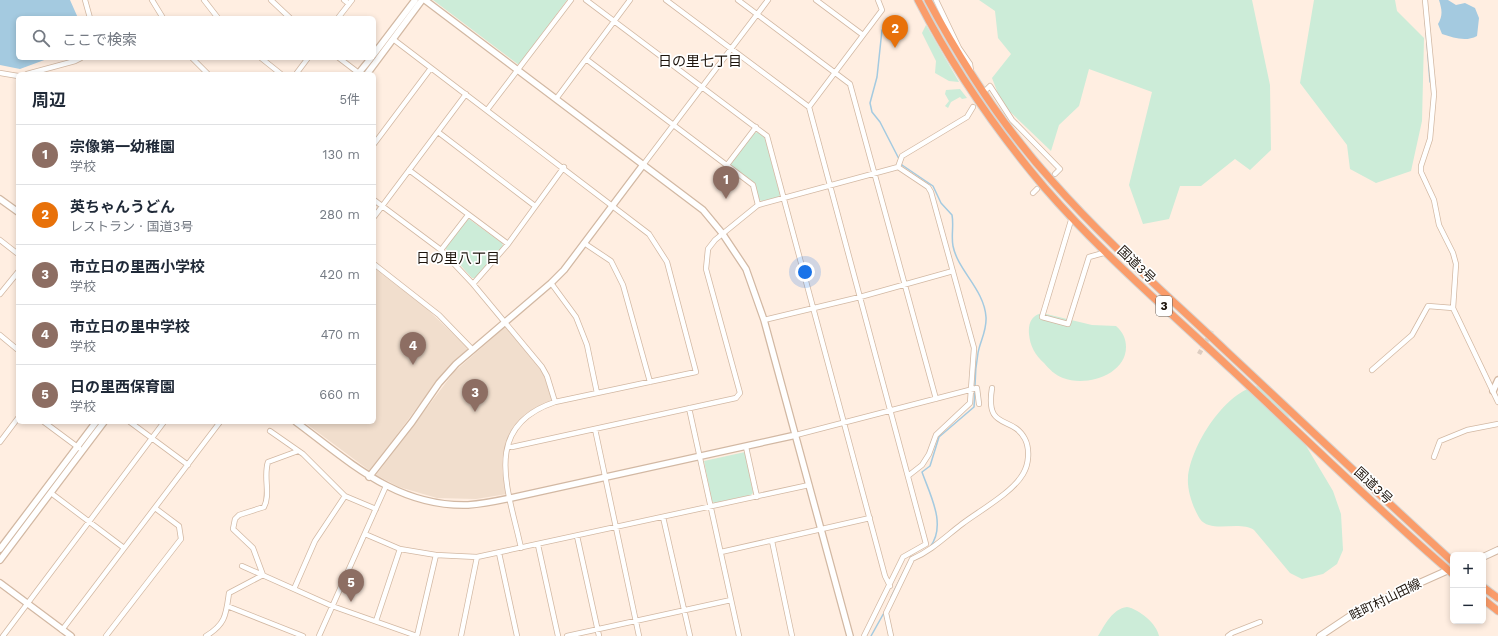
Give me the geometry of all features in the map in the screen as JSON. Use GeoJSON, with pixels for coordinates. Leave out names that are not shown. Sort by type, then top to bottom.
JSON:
{"type":"FeatureCollection","features":[{"type":"Feature","properties":{"kind":"highway","name":"国道3号"},"geometry":{"type":"LineString","coordinates":[[918,0],[951,60],[990,120],[1045,188],[1072,217],[1107,252],[1450,569]]}},
{"type":"Feature","properties":{"kind":"highway","name":"国道3号"},"geometry":{"type":"LineString","coordinates":[[928,0],[972,76],[1019,143],[1052,182],[1109,242],[1450,559]]}},
{"type":"Feature","properties":{"kind":"highway"},"geometry":{"type":"LineString","coordinates":[[1484,588],[1498,598]]}},
{"type":"Feature","properties":{"kind":"highway"},"geometry":{"type":"LineString","coordinates":[[1486,601],[1498,611]]}},
{"type":"Feature","properties":{"kind":"main road"},"geometry":{"type":"LineString","coordinates":[[1486,556],[1498,550]]}},
{"type":"Feature","properties":{"kind":"main road","name":"畦町村山田線"},"geometry":{"type":"LineString","coordinates":[[1320,636],[1359,610],[1450,570]]}},
{"type":"Feature","properties":{"kind":"street"},"geometry":{"type":"LineString","coordinates":[[85,0],[89,16]]}},
{"type":"Feature","properties":{"kind":"street"},"geometry":{"type":"LineString","coordinates":[[152,0],[163,16]]}},
{"type":"Feature","properties":{"kind":"street"},"geometry":{"type":"LineString","coordinates":[[204,0],[216,16]]}},
{"type":"Feature","properties":{"kind":"street"},"geometry":{"type":"LineString","coordinates":[[271,0],[288,16]]}},
{"type":"Feature","properties":{"kind":"street"},"geometry":{"type":"LineString","coordinates":[[340,16],[350,2],[344,0]]}},
{"type":"Feature","properties":{"kind":"street"},"geometry":{"type":"LineString","coordinates":[[376,51],[415,0]]}},
{"type":"Feature","properties":{"kind":"street"},"geometry":{"type":"LineString","coordinates":[[368,72],[423,0],[643,164],[702,210],[722,233],[746,269],[764,320],[850,636]]}},
{"type":"Feature","properties":{"kind":"street"},"geometry":{"type":"LineString","coordinates":[[487,110],[571,0]]}},
{"type":"Feature","properties":{"kind":"street"},"geometry":{"type":"LineString","coordinates":[[586,0],[767,136],[885,576],[890,586]]}},
{"type":"Feature","properties":{"kind":"street"},"geometry":{"type":"LineString","coordinates":[[556,99],[630,0]]}},
{"type":"Feature","properties":{"kind":"street"},"geometry":{"type":"LineString","coordinates":[[666,0],[808,107],[908,476],[926,544],[924,545],[928,551]]}},
{"type":"Feature","properties":{"kind":"street"},"geometry":{"type":"LineString","coordinates":[[738,0],[850,84],[876,174],[936,399]]}},
{"type":"Feature","properties":{"kind":"street"},"geometry":{"type":"LineString","coordinates":[[369,477],[412,422],[439,383],[472,349],[551,283],[564,270],[768,0]]}},
{"type":"Feature","properties":{"kind":"street"},"geometry":{"type":"LineString","coordinates":[[816,0],[863,35]]}},
{"type":"Feature","properties":{"kind":"street"},"geometry":{"type":"LineString","coordinates":[[808,107],[882,10],[878,0]]}},
{"type":"Feature","properties":{"kind":"street"},"geometry":{"type":"LineString","coordinates":[[936,0],[959,48],[970,64],[972,76]]}},
{"type":"Feature","properties":{"kind":"street"},"geometry":{"type":"LineString","coordinates":[[1425,0],[1434,94],[1430,139],[1421,166],[1421,172],[1434,200],[1439,225],[1456,264],[1453,308],[1498,402]]}},
{"type":"Feature","properties":{"kind":"street"},"geometry":{"type":"LineString","coordinates":[[393,39],[613,205],[649,234],[667,262],[696,372],[556,402],[543,406],[523,419],[510,439],[504,463],[521,548]]}},
{"type":"Feature","properties":{"kind":"street"},"geometry":{"type":"LineString","coordinates":[[586,59],[752,185],[758,205]]}},
{"type":"Feature","properties":{"kind":"street"},"geometry":{"type":"LineString","coordinates":[[34,72],[77,60]]}},
{"type":"Feature","properties":{"kind":"street"},"geometry":{"type":"LineString","coordinates":[[194,60],[206,72]]}},
{"type":"Feature","properties":{"kind":"street"},"geometry":{"type":"LineString","coordinates":[[264,60],[278,72]]}},
{"type":"Feature","properties":{"kind":"street"},"geometry":{"type":"LineString","coordinates":[[298,72],[306,60]]}},
{"type":"Feature","properties":{"kind":"street"},"geometry":{"type":"LineString","coordinates":[[342,60],[356,72]]}},
{"type":"Feature","properties":{"kind":"street"},"geometry":{"type":"LineString","coordinates":[[360,72],[370,60]]}},
{"type":"Feature","properties":{"kind":"street"},"geometry":{"type":"LineString","coordinates":[[376,141],[431,68]]}},
{"type":"Feature","properties":{"kind":"street"},"geometry":{"type":"LineString","coordinates":[[0,73],[16,76]]}},
{"type":"Feature","properties":{"kind":"street"},"geometry":{"type":"LineString","coordinates":[[987,89],[990,86],[1012,120],[1060,169],[1055,174]]}},
{"type":"Feature","properties":{"kind":"street"},"geometry":{"type":"LineString","coordinates":[[376,214],[466,94]]}},
{"type":"Feature","properties":{"kind":"street"},"geometry":{"type":"LineString","coordinates":[[898,167],[902,156],[967,117],[973,107]]}},
{"type":"Feature","properties":{"kind":"street"},"geometry":{"type":"LineString","coordinates":[[727,165],[756,127]]}},
{"type":"Feature","properties":{"kind":"street"},"geometry":{"type":"LineString","coordinates":[[438,132],[535,206]]}},
{"type":"Feature","properties":{"kind":"street"},"geometry":{"type":"LineString","coordinates":[[508,446],[512,447],[736,398],[740,393],[706,269],[708,249],[722,233],[758,205],[898,167]]}},
{"type":"Feature","properties":{"kind":"street"},"geometry":{"type":"LineString","coordinates":[[898,167],[928,187],[931,192],[974,348],[970,403],[968,408],[936,435],[929,454],[922,465],[908,476]]}},
{"type":"Feature","properties":{"kind":"street"},"geometry":{"type":"LineString","coordinates":[[473,284],[508,244],[564,168]]}},
{"type":"Feature","properties":{"kind":"street"},"geometry":{"type":"LineString","coordinates":[[409,170],[508,244]]}},
{"type":"Feature","properties":{"kind":"street"},"geometry":{"type":"LineString","coordinates":[[1033,193],[1038,189]]}},
{"type":"Feature","properties":{"kind":"street"},"geometry":{"type":"LineString","coordinates":[[0,199],[16,211]]}},
{"type":"Feature","properties":{"kind":"street"},"geometry":{"type":"LineString","coordinates":[[376,202],[441,250],[473,284],[542,367],[547,376],[556,402]]}},
{"type":"Feature","properties":{"kind":"street"},"geometry":{"type":"LineString","coordinates":[[441,250],[468,214]]}},
{"type":"Feature","properties":{"kind":"street"},"geometry":{"type":"LineString","coordinates":[[1072,217],[1042,317],[1068,324],[1089,257],[1107,252]]}},
{"type":"Feature","properties":{"kind":"street"},"geometry":{"type":"LineString","coordinates":[[0,240],[16,252]]}},
{"type":"Feature","properties":{"kind":"street"},"geometry":{"type":"LineString","coordinates":[[584,243],[611,261],[623,284],[650,382]]}},
{"type":"Feature","properties":{"kind":"street"},"geometry":{"type":"LineString","coordinates":[[376,266],[439,315],[472,349]]}},
{"type":"Feature","properties":{"kind":"street"},"geometry":{"type":"LineString","coordinates":[[764,320],[860,297],[953,271]]}},
{"type":"Feature","properties":{"kind":"street"},"geometry":{"type":"LineString","coordinates":[[0,294],[16,274]]}},
{"type":"Feature","properties":{"kind":"street"},"geometry":{"type":"LineString","coordinates":[[551,283],[576,317],[587,345],[597,393]]}},
{"type":"Feature","properties":{"kind":"street"},"geometry":{"type":"LineString","coordinates":[[1372,370],[1412,335],[1428,306],[1453,308]]}},
{"type":"Feature","properties":{"kind":"street"},"geometry":{"type":"LineString","coordinates":[[0,335],[16,348]]}},
{"type":"Feature","properties":{"kind":"street"},"geometry":{"type":"LineString","coordinates":[[1493,391],[1498,380]]}},
{"type":"Feature","properties":{"kind":"street"},"geometry":{"type":"LineString","coordinates":[[299,424],[369,477],[386,486],[416,498],[449,504],[481,504],[746,447],[844,423],[970,389],[977,388],[979,404]]}},
{"type":"Feature","properties":{"kind":"street"},"geometry":{"type":"LineString","coordinates":[[891,636],[886,613],[912,559],[928,551],[1019,481],[1026,468],[1028,453],[1024,437],[994,414],[990,402],[992,388]]}},
{"type":"Feature","properties":{"kind":"street"},"geometry":{"type":"LineString","coordinates":[[689,408],[739,636]]}},
{"type":"Feature","properties":{"kind":"street"},"geometry":{"type":"LineString","coordinates":[[0,442],[16,421]]}},
{"type":"Feature","properties":{"kind":"street"},"geometry":{"type":"LineString","coordinates":[[47,424],[82,451]]}},
{"type":"Feature","properties":{"kind":"street"},"geometry":{"type":"LineString","coordinates":[[0,549],[94,424]]}},
{"type":"Feature","properties":{"kind":"street"},"geometry":{"type":"LineString","coordinates":[[0,560],[102,424]]}},
{"type":"Feature","properties":{"kind":"street"},"geometry":{"type":"LineString","coordinates":[[133,424],[188,465]]}},
{"type":"Feature","properties":{"kind":"street"},"geometry":{"type":"LineString","coordinates":[[2,636],[162,424]]}},
{"type":"Feature","properties":{"kind":"street"},"geometry":{"type":"LineString","coordinates":[[62,630],[219,424]]}},
{"type":"Feature","properties":{"kind":"street"},"geometry":{"type":"LineString","coordinates":[[1434,456],[1440,441],[1467,430],[1498,424]]}},
{"type":"Feature","properties":{"kind":"street"},"geometry":{"type":"LineString","coordinates":[[595,429],[639,636]]}},
{"type":"Feature","properties":{"kind":"street"},"geometry":{"type":"LineString","coordinates":[[270,431],[298,451],[345,496],[376,510]]}},
{"type":"Feature","properties":{"kind":"street"},"geometry":{"type":"LineString","coordinates":[[746,447],[757,497]]}},
{"type":"Feature","properties":{"kind":"street"},"geometry":{"type":"LineString","coordinates":[[263,575],[253,548],[233,528],[235,519],[239,515],[264,507],[267,495],[265,472],[268,462],[298,451]]}},
{"type":"Feature","properties":{"kind":"street"},"geometry":{"type":"LineString","coordinates":[[365,534],[400,549],[436,555],[478,557],[809,485]]}},
{"type":"Feature","properties":{"kind":"street"},"geometry":{"type":"LineString","coordinates":[[319,636],[386,486]]}},
{"type":"Feature","properties":{"kind":"street"},"geometry":{"type":"LineString","coordinates":[[50,493],[124,548]]}},
{"type":"Feature","properties":{"kind":"street"},"geometry":{"type":"LineString","coordinates":[[294,589],[315,541],[345,496]]}},
{"type":"Feature","properties":{"kind":"street"},"geometry":{"type":"LineString","coordinates":[[106,636],[181,539],[179,526],[155,508]]}},
{"type":"Feature","properties":{"kind":"street"},"geometry":{"type":"LineString","coordinates":[[663,517],[690,636]]}},
{"type":"Feature","properties":{"kind":"street"},"geometry":{"type":"LineString","coordinates":[[721,552],[772,542],[870,518]]}},
{"type":"Feature","properties":{"kind":"street"},"geometry":{"type":"LineString","coordinates":[[577,536],[599,636]]}},
{"type":"Feature","properties":{"kind":"street"},"geometry":{"type":"LineString","coordinates":[[772,542],[792,636]]}},
{"type":"Feature","properties":{"kind":"street"},"geometry":{"type":"LineString","coordinates":[[538,544],[558,636]]}},
{"type":"Feature","properties":{"kind":"street"},"geometry":{"type":"LineString","coordinates":[[864,636],[903,557],[924,545]]}},
{"type":"Feature","properties":{"kind":"street"},"geometry":{"type":"LineString","coordinates":[[376,621],[400,549]]}},
{"type":"Feature","properties":{"kind":"street"},"geometry":{"type":"LineString","coordinates":[[499,553],[517,636]]}},
{"type":"Feature","properties":{"kind":"street"},"geometry":{"type":"LineString","coordinates":[[242,566],[332,606],[417,636],[436,555]]}},
{"type":"Feature","properties":{"kind":"street"},"geometry":{"type":"LineString","coordinates":[[461,636],[478,557]]}},
{"type":"Feature","properties":{"kind":"street"},"geometry":{"type":"LineString","coordinates":[[206,636],[218,629],[224,621],[229,592],[263,575]]}},
{"type":"Feature","properties":{"kind":"street"},"geometry":{"type":"LineString","coordinates":[[0,583],[71,636]]}},
{"type":"Feature","properties":{"kind":"street"},"geometry":{"type":"LineString","coordinates":[[567,636],[731,600]]}},
{"type":"Feature","properties":{"kind":"street"},"geometry":{"type":"LineString","coordinates":[[227,606],[303,636]]}},
{"type":"Feature","properties":{"kind":"street"},"geometry":{"type":"LineString","coordinates":[[1228,636],[1260,622]]}},
{"type":"Feature","properties":{"kind":"shaded area"},"geometry":{"type":"Polygon","coordinates":[[[376,270],[426,308],[467,347],[467,350],[436,382],[370,471],[307,424],[376,424],[376,270]]]}},
{"type":"Feature","properties":{"kind":"shaded area"},"geometry":{"type":"Polygon","coordinates":[[[504,328],[506,328],[543,373],[552,399],[551,401],[525,414],[509,435],[502,459],[502,471],[507,494],[476,499],[437,498],[399,487],[376,475],[454,372],[504,328]]]}},
{"type":"Feature","properties":{"kind":"green space"},"geometry":{"type":"Polygon","coordinates":[[[433,0],[567,0],[519,65],[433,0]]]}},
{"type":"Feature","properties":{"kind":"green space"},"geometry":{"type":"Polygon","coordinates":[[[979,0],[1252,0],[1270,85],[1271,150],[1250,170],[1235,159],[1201,186],[1180,186],[1169,219],[1143,224],[1129,185],[1152,92],[1089,69],[1079,106],[1059,125],[1051,151],[1002,104],[992,78],[1011,54],[998,38],[995,11],[979,0]]]}},
{"type":"Feature","properties":{"kind":"green space"},"geometry":{"type":"Polygon","coordinates":[[[1314,0],[1395,0],[1397,11],[1424,38],[1422,121],[1411,171],[1376,183],[1350,169],[1347,145],[1300,83],[1314,0]]]}},
{"type":"Feature","properties":{"kind":"green space"},"geometry":{"type":"Polygon","coordinates":[[[926,25],[959,82],[949,81],[935,73],[936,61],[922,33],[926,25]]]}},
{"type":"Feature","properties":{"kind":"green space"},"geometry":{"type":"Polygon","coordinates":[[[960,89],[967,98],[962,99],[960,97],[951,102],[948,108],[945,106],[949,101],[945,94],[946,90],[960,89]]]}},
{"type":"Feature","properties":{"kind":"green space"},"geometry":{"type":"Polygon","coordinates":[[[758,132],[765,138],[780,195],[779,197],[762,201],[759,200],[755,183],[731,166],[731,163],[754,133],[758,132]]]}},
{"type":"Feature","properties":{"kind":"green space"},"geometry":{"type":"Polygon","coordinates":[[[469,219],[502,243],[503,246],[475,278],[472,278],[445,248],[469,219]]]}},
{"type":"Feature","properties":{"kind":"green space"},"geometry":{"type":"Polygon","coordinates":[[[1042,313],[1092,325],[1116,326],[1125,338],[1126,347],[1124,357],[1119,365],[1112,371],[1093,380],[1072,380],[1055,374],[1038,357],[1032,346],[1030,338],[1029,326],[1031,320],[1042,313]]]}},
{"type":"Feature","properties":{"kind":"green space"},"geometry":{"type":"Polygon","coordinates":[[[1259,386],[1274,392],[1333,491],[1341,514],[1343,550],[1337,564],[1323,574],[1302,579],[1290,573],[1254,530],[1241,526],[1211,526],[1200,519],[1193,504],[1188,488],[1188,478],[1190,465],[1195,451],[1203,436],[1223,408],[1234,397],[1259,386]]]}},
{"type":"Feature","properties":{"kind":"green space"},"geometry":{"type":"Polygon","coordinates":[[[745,452],[753,493],[751,495],[714,503],[712,501],[704,461],[745,452]]]}},
{"type":"Feature","properties":{"kind":"green space"},"geometry":{"type":"Polygon","coordinates":[[[1122,608],[1132,608],[1147,618],[1158,631],[1159,636],[1098,636],[1113,614],[1122,608]]]}},
{"type":"Feature","properties":{"kind":"water"},"geometry":{"type":"Polygon","coordinates":[[[0,0],[70,0],[77,16],[16,16],[16,60],[44,60],[20,69],[0,65],[0,0]]]}},
{"type":"Feature","properties":{"kind":"water"},"geometry":{"type":"Polygon","coordinates":[[[1439,0],[1448,0],[1456,5],[1465,3],[1475,8],[1479,18],[1477,36],[1464,39],[1442,34],[1438,24],[1442,12],[1439,0]]]}},
{"type":"Feature","properties":{"kind":"waterway"},"geometry":{"type":"LineString","coordinates":[[1425,18],[1430,82]]}},
{"type":"Feature","properties":{"kind":"waterway"},"geometry":{"type":"LineString","coordinates":[[882,30],[877,77],[870,103],[872,112],[880,122],[899,159]]}},
{"type":"Feature","properties":{"kind":"waterway"},"geometry":{"type":"LineString","coordinates":[[901,163],[933,186],[941,203],[952,215],[952,242],[956,255],[981,298],[984,307],[986,322],[978,353],[975,386]]}},
{"type":"Feature","properties":{"kind":"waterway"},"geometry":{"type":"LineString","coordinates":[[930,547],[935,538],[937,520],[933,500],[922,472],[930,466],[939,437],[974,407],[975,390]]}},
{"type":"Feature","properties":{"kind":"waterway"},"geometry":{"type":"LineString","coordinates":[[891,597],[911,557]]}},
{"type":"Feature","properties":{"kind":"waterway"},"geometry":{"type":"LineString","coordinates":[[871,636],[885,611]]}},
{"type":"Feature","properties":{"kind":"tunnel"},"geometry":{"type":"LineString","coordinates":[[1037,189],[1055,174]]}},
{"type":"Feature","properties":{"kind":"tunnel"},"geometry":{"type":"LineString","coordinates":[[1199,354],[1212,331]]}},
{"type":"Feature","properties":{"kind":"place","name":"英ちゃんうどん"},"geometry":{"type":"Point","coordinates":[895,48]}},
{"type":"Feature","properties":{"kind":"place","name":"宗像第一幼稚園"},"geometry":{"type":"Point","coordinates":[726,199]}},
{"type":"Feature","properties":{"kind":"place","name":"市立日の里中学校"},"geometry":{"type":"Point","coordinates":[413,365]}},
{"type":"Feature","properties":{"kind":"place","name":"市立日の里西小学校"},"geometry":{"type":"Point","coordinates":[475,412]}},
{"type":"Feature","properties":{"kind":"place","name":"日の里西保育園"},"geometry":{"type":"Point","coordinates":[351,602]}},
{"type":"Feature","properties":{"kind":"district","name":"日の里七丁目"},"geometry":{"type":"Point","coordinates":[700,61]}},
{"type":"Feature","properties":{"kind":"district","name":"日の里八丁目"},"geometry":{"type":"Point","coordinates":[458,258]}}]}
